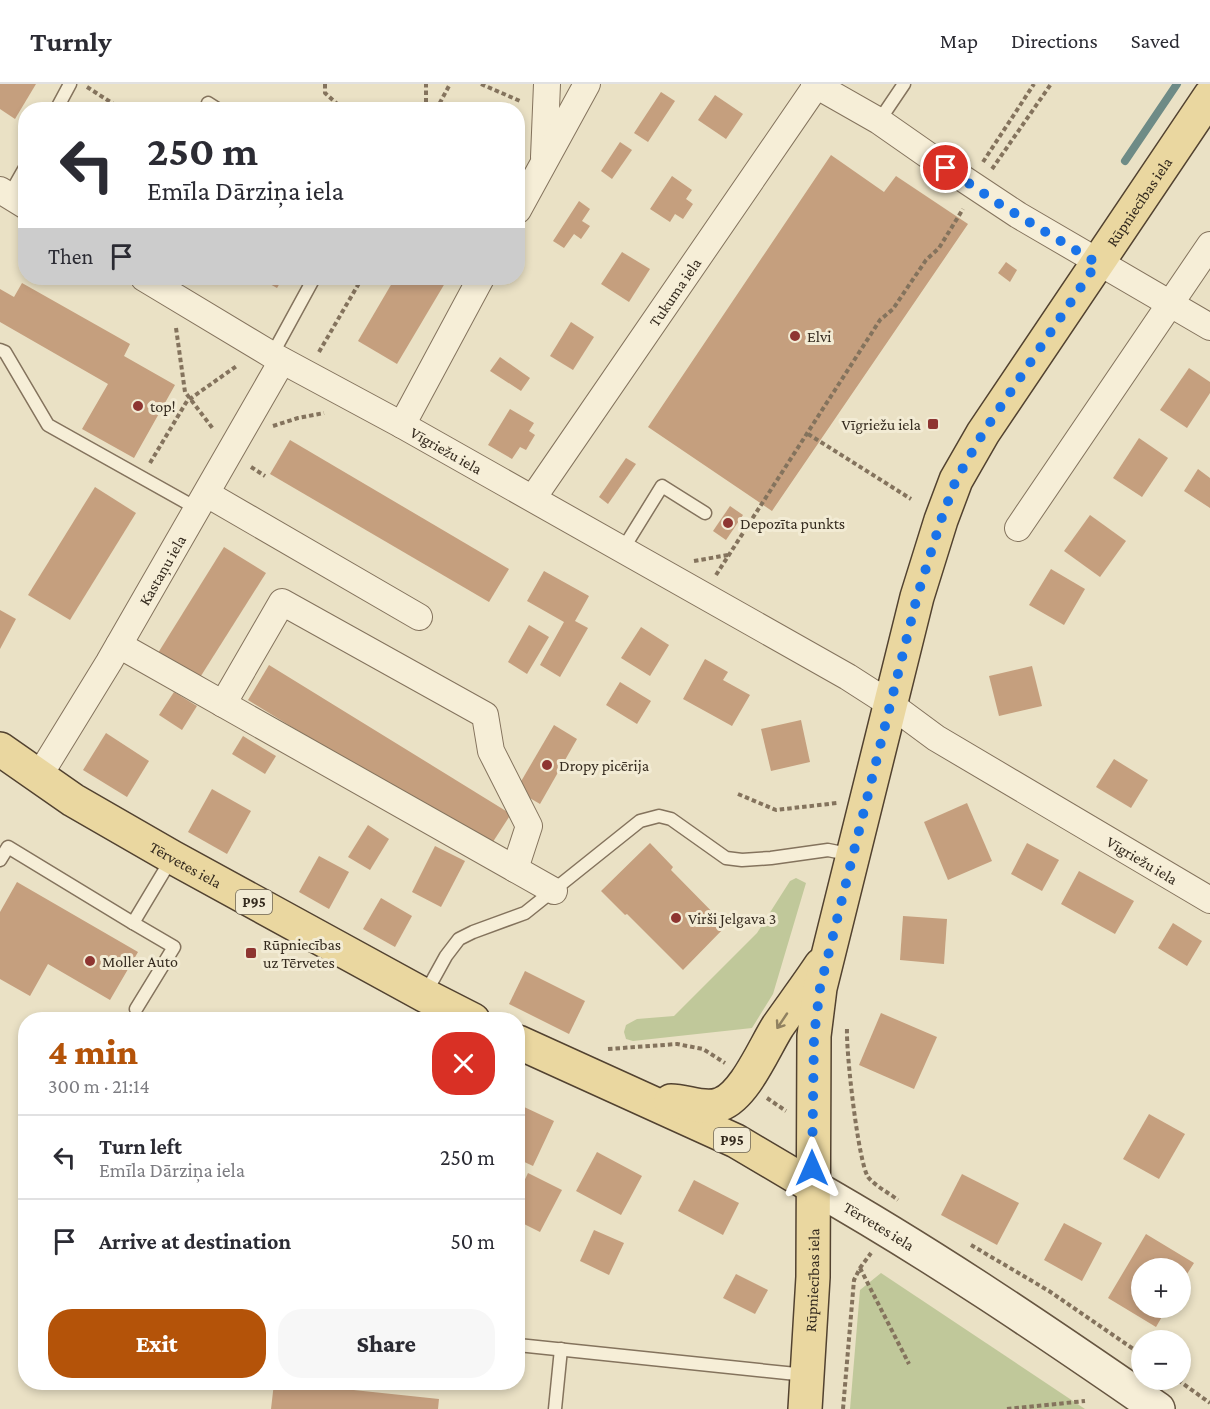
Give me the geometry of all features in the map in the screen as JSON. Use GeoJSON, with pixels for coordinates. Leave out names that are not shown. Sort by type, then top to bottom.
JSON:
{"type":"FeatureCollection","features":[{"type":"Feature","properties":{"kind":"main road","name":"Rūpniecības iela"},"geometry":{"type":"LineString","coordinates":[[805,1409],[813,1277],[814,1036],[820,988],[917,597],[956,480],[983,433],[1210,96]]}},
{"type":"Feature","properties":{"kind":"main road","name":"Tērvetes iela"},"geometry":{"type":"LineString","coordinates":[[0,749],[73,800],[172,857],[457,1012]]}},
{"type":"Feature","properties":{"kind":"main road"},"geometry":{"type":"LineString","coordinates":[[648,1101],[675,1101],[700,1106],[719,1106],[730,1100],[746,1080],[779,1026],[828,956]]}},
{"type":"Feature","properties":{"kind":"main road","name":"Tērvetes iela"},"geometry":{"type":"LineString","coordinates":[[525,1045],[736,1141],[939,1262],[1029,1320],[1158,1409]]}},
{"type":"Feature","properties":{"kind":"street"},"geometry":{"type":"LineString","coordinates":[[544,160],[547,84]]}},
{"type":"Feature","properties":{"kind":"street"},"geometry":{"type":"LineString","coordinates":[[525,197],[587,84]]}},
{"type":"Feature","properties":{"kind":"street"},"geometry":{"type":"LineString","coordinates":[[815,85],[879,120],[976,188],[1097,263],[1210,327]]}},
{"type":"Feature","properties":{"kind":"street","name":"Tukuma iela"},"geometry":{"type":"LineString","coordinates":[[533,498],[815,85]]}},
{"type":"Feature","properties":{"kind":"street"},"geometry":{"type":"LineString","coordinates":[[1018,528],[1210,245]]}},
{"type":"Feature","properties":{"kind":"street","name":"Vīgriežu iela"},"geometry":{"type":"LineString","coordinates":[[156,285],[277,358],[533,498],[848,677],[936,738],[1210,900]]}},
{"type":"Feature","properties":{"kind":"street"},"geometry":{"type":"LineString","coordinates":[[402,425],[477,285]]}},
{"type":"Feature","properties":{"kind":"street","name":"Kastaņu iela"},"geometry":{"type":"LineString","coordinates":[[39,776],[203,502],[230,436],[277,358]]}},
{"type":"Feature","properties":{"kind":"street"},"geometry":{"type":"LineString","coordinates":[[203,502],[419,617]]}},
{"type":"Feature","properties":{"kind":"street"},"geometry":{"type":"LineString","coordinates":[[223,704],[282,602],[475,709],[485,715],[491,751],[529,826],[515,869]]}},
{"type":"Feature","properties":{"kind":"street"},"geometry":{"type":"LineString","coordinates":[[119,645],[554,891]]}},
{"type":"Feature","properties":{"kind":"lane"},"geometry":{"type":"LineString","coordinates":[[60,102],[70,84]]}},
{"type":"Feature","properties":{"kind":"lane"},"geometry":{"type":"LineString","coordinates":[[879,120],[904,84]]}},
{"type":"Feature","properties":{"kind":"lane"},"geometry":{"type":"LineString","coordinates":[[277,358],[311,285]]}},
{"type":"Feature","properties":{"kind":"lane"},"geometry":{"type":"LineString","coordinates":[[0,350],[5,352],[48,425],[142,477],[203,502]]}},
{"type":"Feature","properties":{"kind":"lane"},"geometry":{"type":"LineString","coordinates":[[623,549],[662,486],[705,513]]}},
{"type":"Feature","properties":{"kind":"lane"},"geometry":{"type":"LineString","coordinates":[[424,995],[446,956],[459,939],[525,914],[640,821],[659,816],[671,819],[726,858],[742,860],[771,858],[828,850],[854,855]]}},
{"type":"Feature","properties":{"kind":"lane"},"geometry":{"type":"LineString","coordinates":[[0,860],[8,847],[174,947],[136,1009]]}},
{"type":"Feature","properties":{"kind":"lane"},"geometry":{"type":"LineString","coordinates":[[133,923],[172,857]]}},
{"type":"Feature","properties":{"kind":"lane"},"geometry":{"type":"LineString","coordinates":[[525,1346],[808,1375]]}},
{"type":"Feature","properties":{"kind":"lane"},"geometry":{"type":"LineString","coordinates":[[555,1409],[561,1349]]}},
{"type":"Feature","properties":{"kind":"path"},"geometry":{"type":"LineString","coordinates":[[81,84],[110,102]]}},
{"type":"Feature","properties":{"kind":"path"},"geometry":{"type":"LineString","coordinates":[[326,84],[325,93],[335,102]]}},
{"type":"Feature","properties":{"kind":"path"},"geometry":{"type":"LineString","coordinates":[[426,84],[426,102]]}},
{"type":"Feature","properties":{"kind":"path"},"geometry":{"type":"LineString","coordinates":[[440,102],[450,84]]}},
{"type":"Feature","properties":{"kind":"path"},"geometry":{"type":"LineString","coordinates":[[481,84],[523,102]]}},
{"type":"Feature","properties":{"kind":"path"},"geometry":{"type":"LineString","coordinates":[[1034,84],[981,164],[986,170],[991,170],[1051,84]]}},
{"type":"Feature","properties":{"kind":"path"},"geometry":{"type":"LineString","coordinates":[[525,103],[546,112]]}},
{"type":"Feature","properties":{"kind":"path"},"geometry":{"type":"LineString","coordinates":[[714,578],[880,320],[893,309],[926,260],[939,248],[976,188]]}},
{"type":"Feature","properties":{"kind":"path"},"geometry":{"type":"LineString","coordinates":[[306,374],[358,285]]}},
{"type":"Feature","properties":{"kind":"path"},"geometry":{"type":"LineString","coordinates":[[176,327],[185,392],[189,400],[230,436],[331,410]]}},
{"type":"Feature","properties":{"kind":"path"},"geometry":{"type":"LineString","coordinates":[[142,477],[189,400],[238,365]]}},
{"type":"Feature","properties":{"kind":"path"},"geometry":{"type":"LineString","coordinates":[[808,434],[911,500]]}},
{"type":"Feature","properties":{"kind":"path"},"geometry":{"type":"LineString","coordinates":[[688,562],[729,555]]}},
{"type":"Feature","properties":{"kind":"path"},"geometry":{"type":"LineString","coordinates":[[738,794],[776,810],[841,803]]}},
{"type":"Feature","properties":{"kind":"path"},"geometry":{"type":"LineString","coordinates":[[847,1026],[854,1112],[864,1168],[870,1179],[903,1204]]}},
{"type":"Feature","properties":{"kind":"path"},"geometry":{"type":"LineString","coordinates":[[607,1049],[677,1044],[703,1049],[721,1060]]}},
{"type":"Feature","properties":{"kind":"path"},"geometry":{"type":"LineString","coordinates":[[962,1239],[1049,1292],[1131,1348]]}},
{"type":"Feature","properties":{"kind":"path"},"geometry":{"type":"LineString","coordinates":[[843,1409],[854,1280],[868,1258]]}},
{"type":"Feature","properties":{"kind":"path"},"geometry":{"type":"LineString","coordinates":[[860,1268],[909,1364]]}},
{"type":"Feature","properties":{"kind":"path"},"geometry":{"type":"LineString","coordinates":[[1191,1389],[1210,1403]]}},
{"type":"Feature","properties":{"kind":"path"},"geometry":{"type":"LineString","coordinates":[[1007,1409],[1085,1401]]}},
{"type":"Feature","properties":{"kind":"green space"},"geometry":{"type":"Polygon","coordinates":[[[796,878],[806,883],[773,994],[752,1028],[633,1041],[626,1039],[624,1032],[626,1025],[637,1019],[674,1016],[757,933],[790,881],[796,878]]]}},
{"type":"Feature","properties":{"kind":"green space"},"geometry":{"type":"Polygon","coordinates":[[[881,1273],[1085,1409],[850,1409],[860,1290],[881,1273]]]}},
{"type":"Feature","properties":{"kind":"building"},"geometry":{"type":"Polygon","coordinates":[[[0,84],[36,84],[25,102],[18,102],[18,114],[15,119],[0,109],[0,84]]]}},
{"type":"Feature","properties":{"kind":"building"},"geometry":{"type":"Polygon","coordinates":[[[661,92],[675,101],[648,142],[634,133],[661,92]]]}},
{"type":"Feature","properties":{"kind":"building"},"geometry":{"type":"Polygon","coordinates":[[[715,95],[743,114],[726,139],[698,120],[715,95]]]}},
{"type":"Feature","properties":{"kind":"building"},"geometry":{"type":"Polygon","coordinates":[[[620,142],[632,150],[612,179],[601,171],[620,142]]]}},
{"type":"Feature","properties":{"kind":"building"},"geometry":{"type":"Polygon","coordinates":[[[831,155],[884,192],[896,176],[968,224],[772,511],[648,427],[831,155]]]}},
{"type":"Feature","properties":{"kind":"building"},"geometry":{"type":"Polygon","coordinates":[[[672,176],[692,190],[686,199],[693,204],[683,219],[675,214],[670,222],[650,209],[672,176]]]}},
{"type":"Feature","properties":{"kind":"building"},"geometry":{"type":"Polygon","coordinates":[[[579,201],[590,209],[582,221],[590,226],[581,239],[574,234],[564,248],[553,241],[579,201]]]}},
{"type":"Feature","properties":{"kind":"building"},"geometry":{"type":"Polygon","coordinates":[[[622,252],[650,269],[629,302],[601,284],[622,252]]]}},
{"type":"Feature","properties":{"kind":"building"},"geometry":{"type":"Polygon","coordinates":[[[1006,262],[1017,270],[1010,282],[998,273],[1006,262]]]}},
{"type":"Feature","properties":{"kind":"building"},"geometry":{"type":"Polygon","coordinates":[[[21,285],[26,285],[130,344],[124,356],[175,385],[134,458],[82,429],[108,384],[0,322],[0,289],[14,297],[21,285]]]}},
{"type":"Feature","properties":{"kind":"building"},"geometry":{"type":"Polygon","coordinates":[[[391,285],[444,285],[397,364],[358,341],[391,285]]]}},
{"type":"Feature","properties":{"kind":"building"},"geometry":{"type":"Polygon","coordinates":[[[571,322],[594,337],[573,370],[550,356],[571,322]]]}},
{"type":"Feature","properties":{"kind":"building"},"geometry":{"type":"Polygon","coordinates":[[[500,357],[530,378],[521,391],[490,371],[500,357]]]}},
{"type":"Feature","properties":{"kind":"building"},"geometry":{"type":"Polygon","coordinates":[[[1189,368],[1210,382],[1210,393],[1187,428],[1160,410],[1189,368]]]}},
{"type":"Feature","properties":{"kind":"building"},"geometry":{"type":"Polygon","coordinates":[[[510,409],[534,423],[529,431],[535,435],[526,450],[520,447],[512,459],[488,445],[510,409]]]}},
{"type":"Feature","properties":{"kind":"building"},"geometry":{"type":"Polygon","coordinates":[[[1139,438],[1168,458],[1142,497],[1113,478],[1139,438]]]}},
{"type":"Feature","properties":{"kind":"building"},"geometry":{"type":"Polygon","coordinates":[[[290,440],[509,569],[489,602],[270,474],[290,440]]]}},
{"type":"Feature","properties":{"kind":"building"},"geometry":{"type":"Polygon","coordinates":[[[626,458],[636,464],[608,504],[599,497],[626,458]]]}},
{"type":"Feature","properties":{"kind":"building"},"geometry":{"type":"Polygon","coordinates":[[[1198,469],[1210,478],[1210,508],[1184,491],[1198,469]]]}},
{"type":"Feature","properties":{"kind":"building"},"geometry":{"type":"Polygon","coordinates":[[[95,487],[136,513],[70,620],[28,595],[95,487]]]}},
{"type":"Feature","properties":{"kind":"building","name":"Depozīta punkts"},"geometry":{"type":"Polygon","coordinates":[[[730,506],[743,515],[726,540],[713,531],[730,506]]]}},
{"type":"Feature","properties":{"kind":"building"},"geometry":{"type":"Polygon","coordinates":[[[1090,515],[1126,541],[1100,577],[1064,551],[1090,515]]]}},
{"type":"Feature","properties":{"kind":"building"},"geometry":{"type":"Polygon","coordinates":[[[224,547],[266,573],[199,679],[158,653],[224,547]]]}},
{"type":"Feature","properties":{"kind":"building"},"geometry":{"type":"Polygon","coordinates":[[[1051,569],[1085,589],[1064,625],[1029,605],[1051,569]]]}},
{"type":"Feature","properties":{"kind":"building"},"geometry":{"type":"Polygon","coordinates":[[[544,571],[589,596],[575,621],[588,628],[560,677],[540,665],[564,622],[527,601],[544,571]]]}},
{"type":"Feature","properties":{"kind":"building"},"geometry":{"type":"Polygon","coordinates":[[[0,610],[16,619],[0,649],[0,610]]]}},
{"type":"Feature","properties":{"kind":"building"},"geometry":{"type":"Polygon","coordinates":[[[529,625],[549,637],[527,674],[508,662],[529,625]]]}},
{"type":"Feature","properties":{"kind":"building"},"geometry":{"type":"Polygon","coordinates":[[[641,627],[669,645],[650,676],[621,658],[641,627]]]}},
{"type":"Feature","properties":{"kind":"building"},"geometry":{"type":"Polygon","coordinates":[[[705,659],[728,672],[723,680],[750,695],[732,726],[683,699],[705,659]]]}},
{"type":"Feature","properties":{"kind":"building"},"geometry":{"type":"Polygon","coordinates":[[[269,665],[511,814],[489,848],[248,700],[269,665]]]}},
{"type":"Feature","properties":{"kind":"building"},"geometry":{"type":"Polygon","coordinates":[[[1032,666],[1042,706],[999,716],[989,676],[1032,666]]]}},
{"type":"Feature","properties":{"kind":"building"},"geometry":{"type":"Polygon","coordinates":[[[620,682],[651,701],[637,724],[606,705],[620,682]]]}},
{"type":"Feature","properties":{"kind":"building"},"geometry":{"type":"Polygon","coordinates":[[[174,692],[197,706],[182,730],[159,715],[174,692]]]}},
{"type":"Feature","properties":{"kind":"building"},"geometry":{"type":"Polygon","coordinates":[[[801,720],[810,762],[771,771],[761,729],[801,720]]]}},
{"type":"Feature","properties":{"kind":"building","name":"Dropy picērija"},"geometry":{"type":"Polygon","coordinates":[[[554,725],[577,739],[540,804],[516,790],[554,725]]]}},
{"type":"Feature","properties":{"kind":"building"},"geometry":{"type":"Polygon","coordinates":[[[106,733],[149,761],[127,797],[83,770],[106,733]]]}},
{"type":"Feature","properties":{"kind":"building"},"geometry":{"type":"Polygon","coordinates":[[[243,736],[276,756],[265,774],[232,754],[243,736]]]}},
{"type":"Feature","properties":{"kind":"building"},"geometry":{"type":"Polygon","coordinates":[[[1114,759],[1148,780],[1131,808],[1096,787],[1114,759]]]}},
{"type":"Feature","properties":{"kind":"building"},"geometry":{"type":"Polygon","coordinates":[[[212,789],[251,811],[227,854],[188,832],[212,789]]]}},
{"type":"Feature","properties":{"kind":"building"},"geometry":{"type":"Polygon","coordinates":[[[967,803],[992,861],[948,880],[924,822],[967,803]]]}},
{"type":"Feature","properties":{"kind":"building"},"geometry":{"type":"Polygon","coordinates":[[[368,825],[389,839],[370,870],[348,857],[368,825]]]}},
{"type":"Feature","properties":{"kind":"building"},"geometry":{"type":"Polygon","coordinates":[[[650,843],[673,867],[671,870],[726,926],[683,970],[601,891],[650,843]]]}},
{"type":"Feature","properties":{"kind":"building"},"geometry":{"type":"Polygon","coordinates":[[[1027,843],[1059,860],[1042,891],[1011,874],[1027,843]]]}},
{"type":"Feature","properties":{"kind":"building"},"geometry":{"type":"Polygon","coordinates":[[[435,846],[465,861],[441,907],[412,892],[435,846]]]}},
{"type":"Feature","properties":{"kind":"building"},"geometry":{"type":"Polygon","coordinates":[[[319,856],[349,872],[329,909],[299,892],[319,856]]]}},
{"type":"Feature","properties":{"kind":"building"},"geometry":{"type":"Polygon","coordinates":[[[1079,871],[1134,901],[1115,934],[1061,904],[1079,871]]]}},
{"type":"Feature","properties":{"kind":"building"},"geometry":{"type":"Polygon","coordinates":[[[17,882],[138,952],[110,1000],[48,964],[30,996],[0,979],[0,912],[17,882]]]}},
{"type":"Feature","properties":{"kind":"building"},"geometry":{"type":"Polygon","coordinates":[[[381,898],[412,916],[395,947],[363,929],[381,898]]]}},
{"type":"Feature","properties":{"kind":"building"},"geometry":{"type":"Polygon","coordinates":[[[903,916],[947,919],[944,964],[900,960],[903,916]]]}},
{"type":"Feature","properties":{"kind":"building"},"geometry":{"type":"Polygon","coordinates":[[[1173,923],[1202,941],[1187,966],[1158,948],[1173,923]]]}},
{"type":"Feature","properties":{"kind":"building"},"geometry":{"type":"Polygon","coordinates":[[[525,971],[585,1001],[569,1034],[509,1004],[525,971]]]}},
{"type":"Feature","properties":{"kind":"building"},"geometry":{"type":"Polygon","coordinates":[[[881,1013],[937,1037],[914,1089],[859,1065],[881,1013]]]}},
{"type":"Feature","properties":{"kind":"building"},"geometry":{"type":"Polygon","coordinates":[[[525,1107],[554,1121],[533,1166],[525,1162],[525,1107]]]}},
{"type":"Feature","properties":{"kind":"building"},"geometry":{"type":"Polygon","coordinates":[[[1149,1114],[1185,1134],[1159,1179],[1123,1159],[1149,1114]]]}},
{"type":"Feature","properties":{"kind":"building"},"geometry":{"type":"Polygon","coordinates":[[[597,1152],[642,1176],[621,1215],[576,1191],[597,1152]]]}},
{"type":"Feature","properties":{"kind":"building"},"geometry":{"type":"Polygon","coordinates":[[[528,1173],[562,1190],[540,1232],[525,1224],[525,1179],[528,1173]]]}},
{"type":"Feature","properties":{"kind":"building"},"geometry":{"type":"Polygon","coordinates":[[[962,1174],[1019,1203],[997,1245],[941,1215],[962,1174]]]}},
{"type":"Feature","properties":{"kind":"building"},"geometry":{"type":"Polygon","coordinates":[[[694,1180],[739,1203],[723,1235],[678,1211],[694,1180]]]}},
{"type":"Feature","properties":{"kind":"building"},"geometry":{"type":"Polygon","coordinates":[[[1064,1223],[1102,1243],[1082,1281],[1044,1260],[1064,1223]]]}},
{"type":"Feature","properties":{"kind":"building"},"geometry":{"type":"Polygon","coordinates":[[[594,1230],[624,1243],[609,1275],[580,1261],[594,1230]]]}},
{"type":"Feature","properties":{"kind":"building"},"geometry":{"type":"Polygon","coordinates":[[[1146,1234],[1186,1258],[1132,1258],[1146,1234]]]}},
{"type":"Feature","properties":{"kind":"building"},"geometry":{"type":"Polygon","coordinates":[[[1131,1259],[1131,1312],[1108,1298],[1131,1259]]]}},
{"type":"Feature","properties":{"kind":"building"},"geometry":{"type":"Polygon","coordinates":[[[736,1274],[768,1290],[755,1314],[723,1298],[736,1274]]]}},
{"type":"Feature","properties":{"kind":"building"},"geometry":{"type":"Polygon","coordinates":[[[1141,1318],[1161,1318],[1156,1327],[1141,1318]]]}},
{"type":"Feature","properties":{"kind":"building"},"geometry":{"type":"Polygon","coordinates":[[[273,1390],[354,1390],[439,1399],[438,1409],[271,1409],[273,1390]]]}},
{"type":"Feature","properties":{"kind":"waterway"},"geometry":{"type":"LineString","coordinates":[[1125,161],[1177,84]]}},
{"type":"Feature","properties":{"kind":"place","name":"Elvi"},"geometry":{"type":"Point","coordinates":[795,336]}},
{"type":"Feature","properties":{"kind":"place","name":"top!"},"geometry":{"type":"Point","coordinates":[138,406]}},
{"type":"Feature","properties":{"kind":"place","name":"Vīgriežu iela"},"geometry":{"type":"Point","coordinates":[933,424]}},
{"type":"Feature","properties":{"kind":"place","name":"Depozīta punkts"},"geometry":{"type":"Point","coordinates":[728,523]}},
{"type":"Feature","properties":{"kind":"place","name":"Dropy picērija"},"geometry":{"type":"Point","coordinates":[547,765]}},
{"type":"Feature","properties":{"kind":"place","name":"Virši Jelgava 3"},"geometry":{"type":"Point","coordinates":[676,918]}},
{"type":"Feature","properties":{"kind":"place","name":"Rūpniecības uz Tērvetes"},"geometry":{"type":"Point","coordinates":[251,953]}},
{"type":"Feature","properties":{"kind":"place","name":"Moller Auto"},"geometry":{"type":"Point","coordinates":[90,961]}},
{"type":"Feature","properties":{"kind":"route"},"geometry":{"type":"LineString","coordinates":[[812,1168],[814,1036],[820,988],[898,670],[917,597],[941,520],[956,480],[983,433],[1097,263],[1001,205],[946,168]]}}]}
